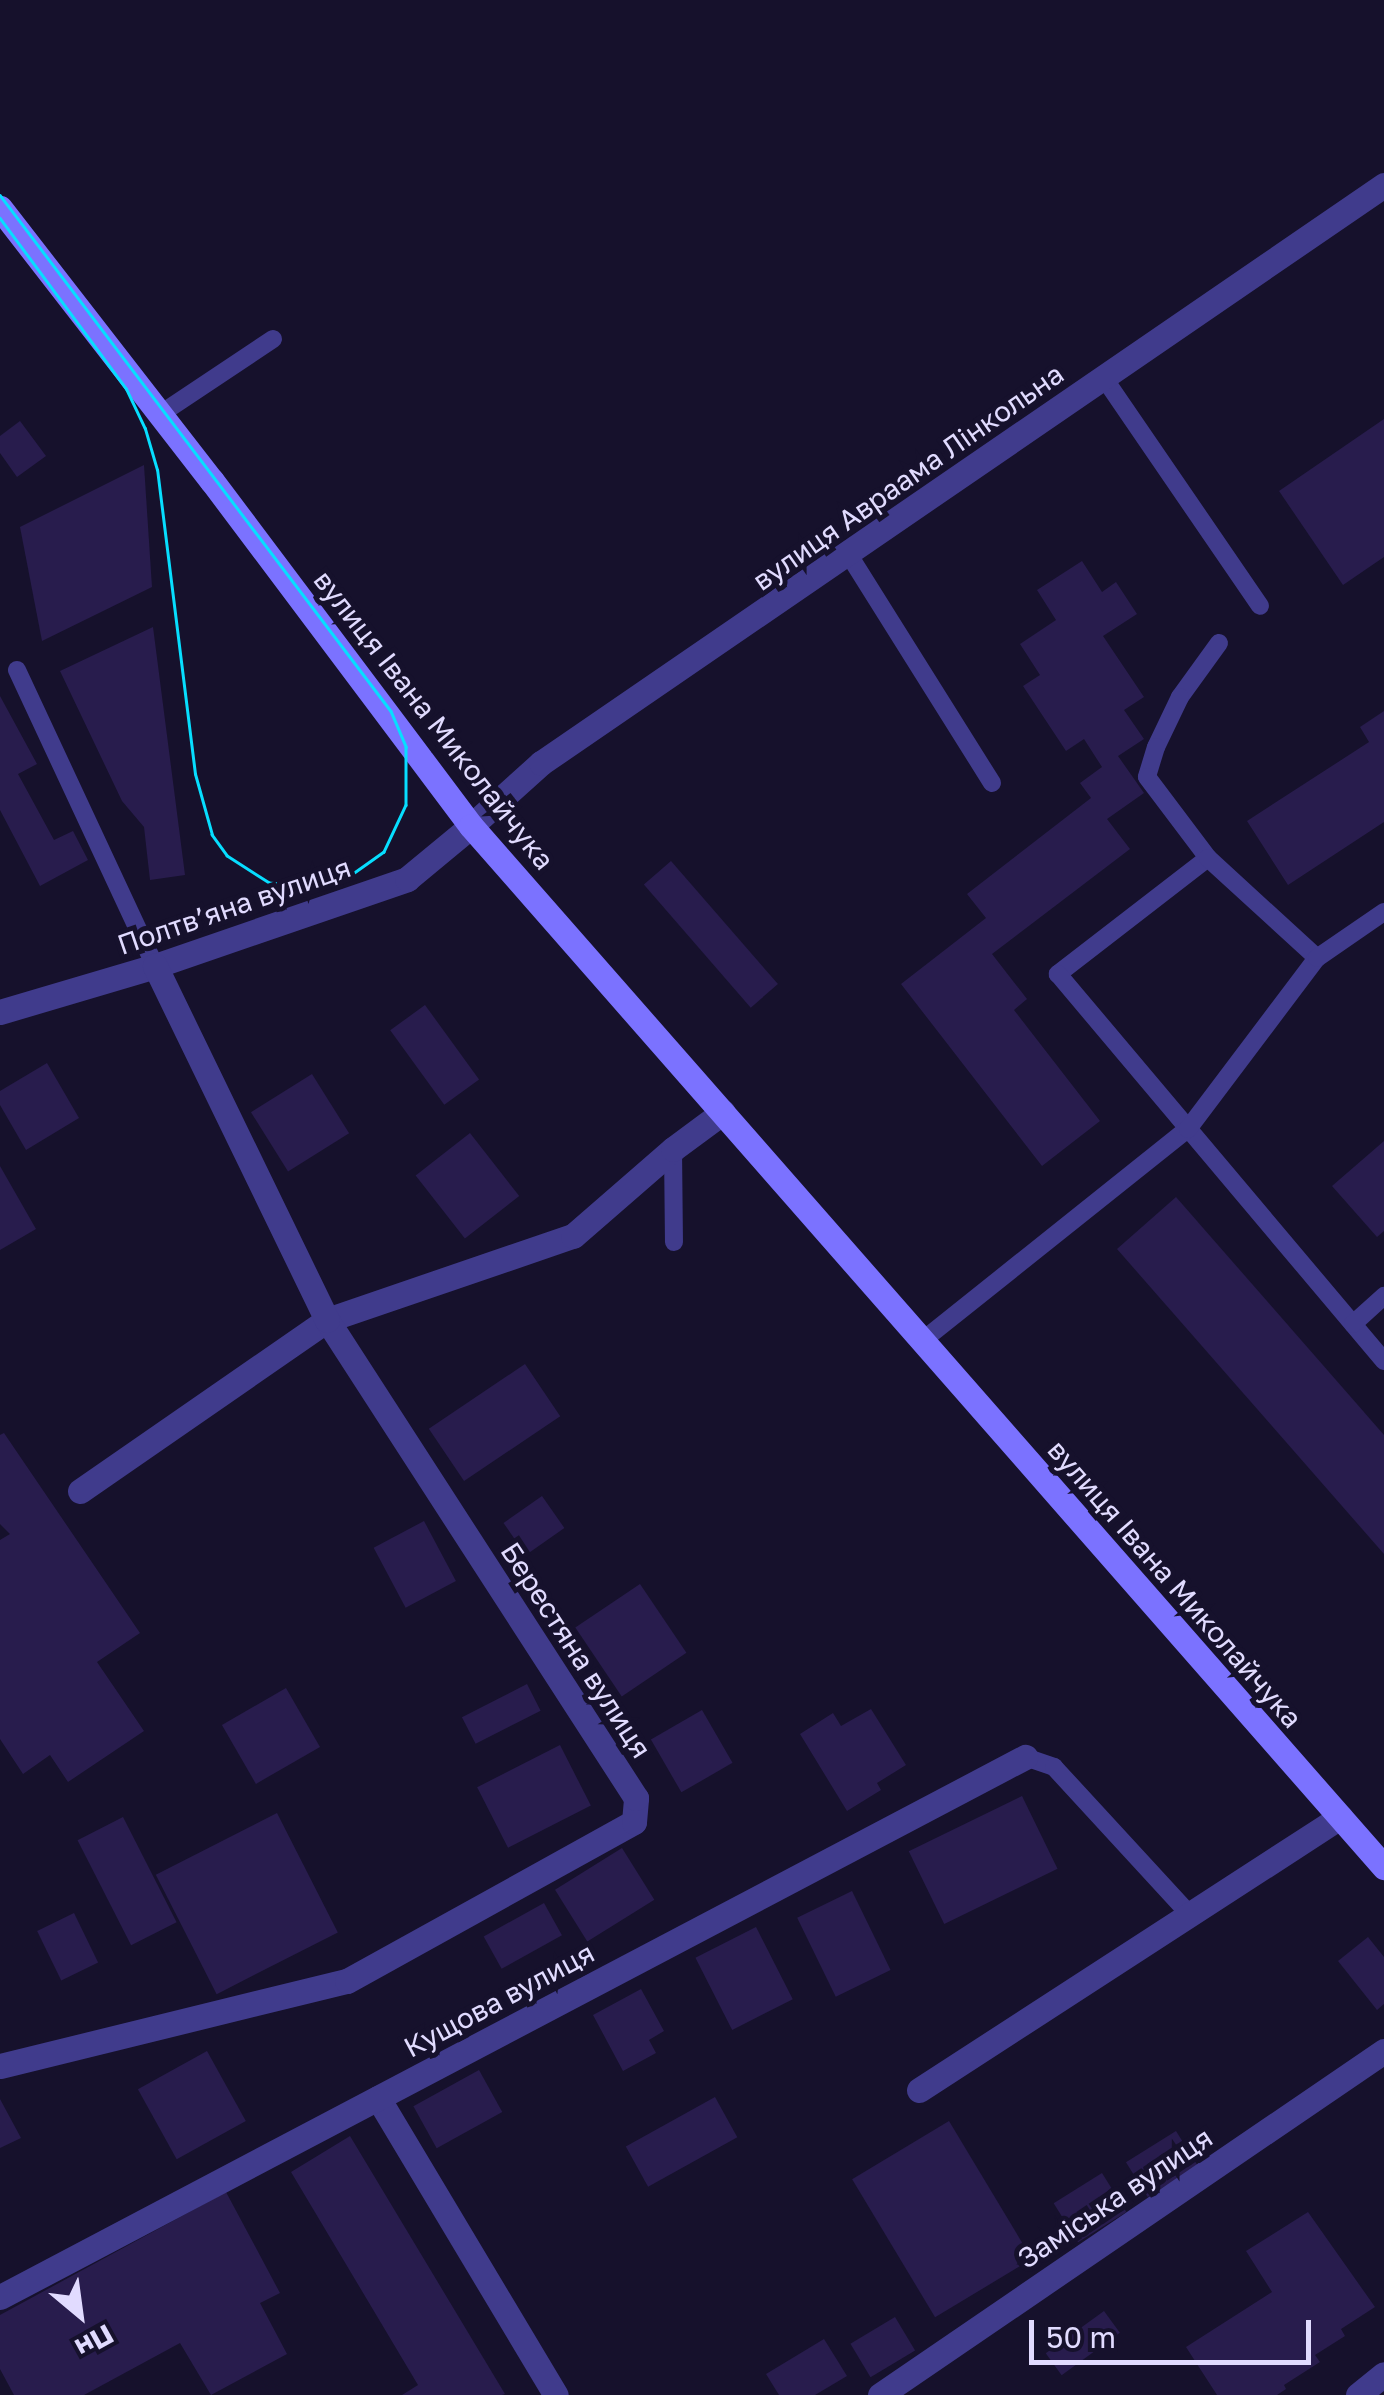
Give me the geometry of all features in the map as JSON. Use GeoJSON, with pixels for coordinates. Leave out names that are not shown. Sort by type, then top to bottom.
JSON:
{"type":"FeatureCollection","features":[{"type":"Feature","properties":{"kind":"main road","name":"вулиця Івана Миколайчука"},"geometry":{"type":"LineString","coordinates":[[0,208],[470,826],[1384,1867]]}},
{"type":"Feature","properties":{"kind":"street","name":"вулиця Авраама Лінкольна"},"geometry":{"type":"LineString","coordinates":[[470,826],[541,763],[1383,188]]}},
{"type":"Feature","properties":{"kind":"street","name":"Полтвʼяна вулиця"},"geometry":{"type":"LineString","coordinates":[[0,1012],[155,966],[407,879],[470,826]]}},
{"type":"Feature","properties":{"kind":"street","name":"Берестяна вулиця"},"geometry":{"type":"LineString","coordinates":[[0,2066],[347,1981],[634,1822],[636,1798],[326,1320],[155,966]]}},
{"type":"Feature","properties":{"kind":"street"},"geometry":{"type":"LineString","coordinates":[[80,1491],[326,1320],[573,1236],[672,1149],[722,1112]]}},
{"type":"Feature","properties":{"kind":"street","name":"Кущова вулиця"},"geometry":{"type":"LineString","coordinates":[[0,2297],[1025,1757]]}},
{"type":"Feature","properties":{"kind":"street"},"geometry":{"type":"LineString","coordinates":[[919,2090],[1340,1817]]}},
{"type":"Feature","properties":{"kind":"street","name":"Заміська вулиця"},"geometry":{"type":"LineString","coordinates":[[880,2395],[1384,2052]]}},
{"type":"Feature","properties":{"kind":"street"},"geometry":{"type":"LineString","coordinates":[[378,2098],[556,2395]]}},
{"type":"Feature","properties":{"kind":"street"},"geometry":{"type":"LineString","coordinates":[[1358,2395],[1384,2374]]}},
{"type":"Feature","properties":{"kind":"lane"},"geometry":{"type":"LineString","coordinates":[[159,414],[272,338]]}},
{"type":"Feature","properties":{"kind":"lane"},"geometry":{"type":"LineString","coordinates":[[1104,378],[1260,606]]}},
{"type":"Feature","properties":{"kind":"lane"},"geometry":{"type":"LineString","coordinates":[[849,555],[992,783]]}},
{"type":"Feature","properties":{"kind":"lane"},"geometry":{"type":"LineString","coordinates":[[1219,644],[1180,696],[1156,746],[1148,777],[1208,858],[1317,958]]}},
{"type":"Feature","properties":{"kind":"lane"},"geometry":{"type":"LineString","coordinates":[[17,670],[155,966]]}},
{"type":"Feature","properties":{"kind":"lane"},"geometry":{"type":"LineString","coordinates":[[1208,858],[1058,974],[1384,1361]]}},
{"type":"Feature","properties":{"kind":"lane"},"geometry":{"type":"LineString","coordinates":[[922,1341],[1188,1129],[1317,958],[1384,912]]}},
{"type":"Feature","properties":{"kind":"lane"},"geometry":{"type":"LineString","coordinates":[[672,1149],[674,1242]]}},
{"type":"Feature","properties":{"kind":"lane"},"geometry":{"type":"LineString","coordinates":[[1353,1324],[1384,1296]]}},
{"type":"Feature","properties":{"kind":"lane"},"geometry":{"type":"LineString","coordinates":[[1025,1757],[1054,1767],[1191,1916]]}},
{"type":"Feature","properties":{"kind":"building"},"geometry":{"type":"Polygon","coordinates":[[[1384,419],[1384,557],[1343,585],[1279,491],[1384,419]]]}},
{"type":"Feature","properties":{"kind":"building"},"geometry":{"type":"Polygon","coordinates":[[[20,421],[46,456],[17,477],[0,453],[0,436],[20,421]]]}},
{"type":"Feature","properties":{"kind":"building"},"geometry":{"type":"Polygon","coordinates":[[[144,465],[152,587],[42,641],[20,527],[144,465]]]}},
{"type":"Feature","properties":{"kind":"building"},"geometry":{"type":"Polygon","coordinates":[[[1082,561],[1102,592],[1116,582],[1137,614],[1103,636],[1144,697],[1124,710],[1144,739],[1118,756],[1144,793],[1107,819],[1130,849],[992,954],[1027,999],[1014,1010],[1100,1121],[1042,1166],[901,984],[986,918],[967,894],[1091,798],[1080,783],[1102,767],[1084,739],[1066,751],[1023,686],[1040,675],[1020,644],[1056,620],[1037,590],[1082,561]]]}},
{"type":"Feature","properties":{"kind":"building"},"geometry":{"type":"Polygon","coordinates":[[[153,627],[185,875],[150,880],[144,827],[122,801],[60,671],[153,627]]]}},
{"type":"Feature","properties":{"kind":"building"},"geometry":{"type":"Polygon","coordinates":[[[0,696],[37,764],[18,774],[54,840],[73,831],[88,860],[40,886],[0,810],[0,696]]]}},
{"type":"Feature","properties":{"kind":"building"},"geometry":{"type":"Polygon","coordinates":[[[1384,711],[1384,822],[1288,885],[1247,821],[1369,742],[1360,727],[1384,711]]]}},
{"type":"Feature","properties":{"kind":"building"},"geometry":{"type":"Polygon","coordinates":[[[671,861],[778,984],[751,1008],[644,885],[671,861]]]}},
{"type":"Feature","properties":{"kind":"building"},"geometry":{"type":"Polygon","coordinates":[[[425,1005],[479,1079],[444,1105],[390,1030],[425,1005]]]}},
{"type":"Feature","properties":{"kind":"building"},"geometry":{"type":"Polygon","coordinates":[[[47,1063],[79,1118],[26,1150],[0,1105],[0,1091],[47,1063]]]}},
{"type":"Feature","properties":{"kind":"building"},"geometry":{"type":"Polygon","coordinates":[[[312,1074],[349,1133],[288,1172],[251,1112],[312,1074]]]}},
{"type":"Feature","properties":{"kind":"building"},"geometry":{"type":"Polygon","coordinates":[[[470,1133],[519,1196],[465,1239],[416,1175],[470,1133]]]}},
{"type":"Feature","properties":{"kind":"building"},"geometry":{"type":"Polygon","coordinates":[[[1384,1141],[1384,1231],[1377,1237],[1332,1186],[1384,1141]]]}},
{"type":"Feature","properties":{"kind":"building"},"geometry":{"type":"Polygon","coordinates":[[[0,1166],[36,1229],[0,1250],[0,1166]]]}},
{"type":"Feature","properties":{"kind":"building"},"geometry":{"type":"Polygon","coordinates":[[[1176,1197],[1384,1435],[1384,1554],[1117,1249],[1176,1197]]]}},
{"type":"Feature","properties":{"kind":"building"},"geometry":{"type":"Polygon","coordinates":[[[525,1364],[560,1416],[464,1481],[429,1429],[525,1364]]]}},
{"type":"Feature","properties":{"kind":"building"},"geometry":{"type":"Polygon","coordinates":[[[4,1433],[140,1633],[97,1662],[144,1731],[68,1782],[50,1755],[23,1774],[0,1739],[0,1540],[10,1534],[0,1524],[0,1435],[4,1433]]]}},
{"type":"Feature","properties":{"kind":"building"},"geometry":{"type":"Polygon","coordinates":[[[542,1496],[564,1528],[526,1555],[503,1523],[542,1496]]]}},
{"type":"Feature","properties":{"kind":"building"},"geometry":{"type":"Polygon","coordinates":[[[424,1521],[456,1581],[406,1608],[374,1548],[424,1521]]]}},
{"type":"Feature","properties":{"kind":"building"},"geometry":{"type":"Polygon","coordinates":[[[640,1584],[686,1653],[622,1696],[575,1628],[640,1584]]]}},
{"type":"Feature","properties":{"kind":"building"},"geometry":{"type":"Polygon","coordinates":[[[527,1684],[541,1711],[476,1744],[462,1717],[527,1684]]]}},
{"type":"Feature","properties":{"kind":"building"},"geometry":{"type":"Polygon","coordinates":[[[286,1688],[320,1747],[256,1784],[222,1725],[286,1688]]]}},
{"type":"Feature","properties":{"kind":"building"},"geometry":{"type":"Polygon","coordinates":[[[871,1709],[906,1765],[877,1783],[881,1790],[847,1811],[800,1734],[833,1713],[841,1726],[871,1709]]]}},
{"type":"Feature","properties":{"kind":"building"},"geometry":{"type":"Polygon","coordinates":[[[702,1710],[732,1763],[681,1792],[651,1739],[702,1710]]]}},
{"type":"Feature","properties":{"kind":"building"},"geometry":{"type":"Polygon","coordinates":[[[560,1745],[591,1806],[508,1848],[477,1787],[560,1745]]]}},
{"type":"Feature","properties":{"kind":"building"},"geometry":{"type":"Polygon","coordinates":[[[1022,1796],[1058,1869],[944,1924],[909,1851],[1022,1796]]]}},
{"type":"Feature","properties":{"kind":"building"},"geometry":{"type":"Polygon","coordinates":[[[277,1813],[338,1932],[217,1994],[156,1875],[277,1813]]]}},
{"type":"Feature","properties":{"kind":"building"},"geometry":{"type":"Polygon","coordinates":[[[123,1817],[177,1922],[131,1945],[78,1840],[123,1817]]]}},
{"type":"Feature","properties":{"kind":"building"},"geometry":{"type":"Polygon","coordinates":[[[622,1848],[654,1900],[587,1942],[555,1890],[622,1848]]]}},
{"type":"Feature","properties":{"kind":"building"},"geometry":{"type":"Polygon","coordinates":[[[852,1891],[891,1970],[836,1997],[797,1918],[852,1891]]]}},
{"type":"Feature","properties":{"kind":"building"},"geometry":{"type":"Polygon","coordinates":[[[544,1903],[562,1935],[502,1969],[484,1936],[544,1903]]]}},
{"type":"Feature","properties":{"kind":"building"},"geometry":{"type":"Polygon","coordinates":[[[74,1913],[98,1962],[61,1980],[37,1931],[74,1913]]]}},
{"type":"Feature","properties":{"kind":"building"},"geometry":{"type":"Polygon","coordinates":[[[756,1927],[793,1999],[732,2030],[695,1958],[756,1927]]]}},
{"type":"Feature","properties":{"kind":"building"},"geometry":{"type":"Polygon","coordinates":[[[1368,1937],[1384,1957],[1384,2004],[1377,2010],[1338,1961],[1368,1937]]]}},
{"type":"Feature","properties":{"kind":"building"},"geometry":{"type":"Polygon","coordinates":[[[641,1989],[664,2031],[649,2040],[656,2053],[623,2071],[593,2015],[641,1989]]]}},
{"type":"Feature","properties":{"kind":"building"},"geometry":{"type":"Polygon","coordinates":[[[207,2051],[246,2121],[177,2159],[138,2089],[207,2051]]]}},
{"type":"Feature","properties":{"kind":"building"},"geometry":{"type":"Polygon","coordinates":[[[479,2070],[502,2112],[437,2148],[413,2106],[479,2070]]]}},
{"type":"Feature","properties":{"kind":"building"},"geometry":{"type":"Polygon","coordinates":[[[715,2097],[737,2137],[648,2187],[626,2146],[715,2097]]]}},
{"type":"Feature","properties":{"kind":"building"},"geometry":{"type":"Polygon","coordinates":[[[0,2099],[21,2138],[0,2148],[0,2099]]]}},
{"type":"Feature","properties":{"kind":"building"},"geometry":{"type":"Polygon","coordinates":[[[949,2121],[1032,2259],[935,2317],[852,2179],[949,2121]]]}},
{"type":"Feature","properties":{"kind":"building"},"geometry":{"type":"Polygon","coordinates":[[[1176,2131],[1198,2166],[1148,2197],[1126,2162],[1176,2131]]]}},
{"type":"Feature","properties":{"kind":"building"},"geometry":{"type":"Polygon","coordinates":[[[350,2136],[505,2394],[402,2395],[418,2385],[291,2172],[350,2136]]]}},
{"type":"Feature","properties":{"kind":"building"},"geometry":{"type":"Polygon","coordinates":[[[1102,2173],[1126,2212],[1078,2242],[1054,2203],[1102,2173]]]}},
{"type":"Feature","properties":{"kind":"building"},"geometry":{"type":"Polygon","coordinates":[[[226,2192],[280,2293],[260,2303],[287,2354],[211,2395],[180,2343],[84,2395],[14,2395],[0,2369],[0,2315],[226,2192]]]}},
{"type":"Feature","properties":{"kind":"building"},"geometry":{"type":"Polygon","coordinates":[[[1308,2212],[1375,2307],[1341,2329],[1345,2336],[1315,2355],[1320,2362],[1284,2385],[1286,2389],[1277,2395],[1217,2395],[1186,2347],[1272,2292],[1246,2251],[1308,2212]]]}},
{"type":"Feature","properties":{"kind":"building"},"geometry":{"type":"Polygon","coordinates":[[[1104,2311],[1120,2333],[1062,2375],[1046,2353],[1104,2311]]]}},
{"type":"Feature","properties":{"kind":"building"},"geometry":{"type":"Polygon","coordinates":[[[895,2317],[915,2350],[871,2377],[850,2344],[895,2317]]]}},
{"type":"Feature","properties":{"kind":"building"},"geometry":{"type":"Polygon","coordinates":[[[824,2339],[847,2376],[815,2395],[779,2395],[766,2374],[824,2339]]]}},
{"type":"Feature","properties":{"kind":"tram line"},"geometry":{"type":"LineString","coordinates":[[0,195],[391,711],[406,747],[406,805],[384,852],[343,881],[319,888],[269,883],[227,856],[212,835],[195,774],[157,470],[145,429],[126,389],[0,219]]}}]}
